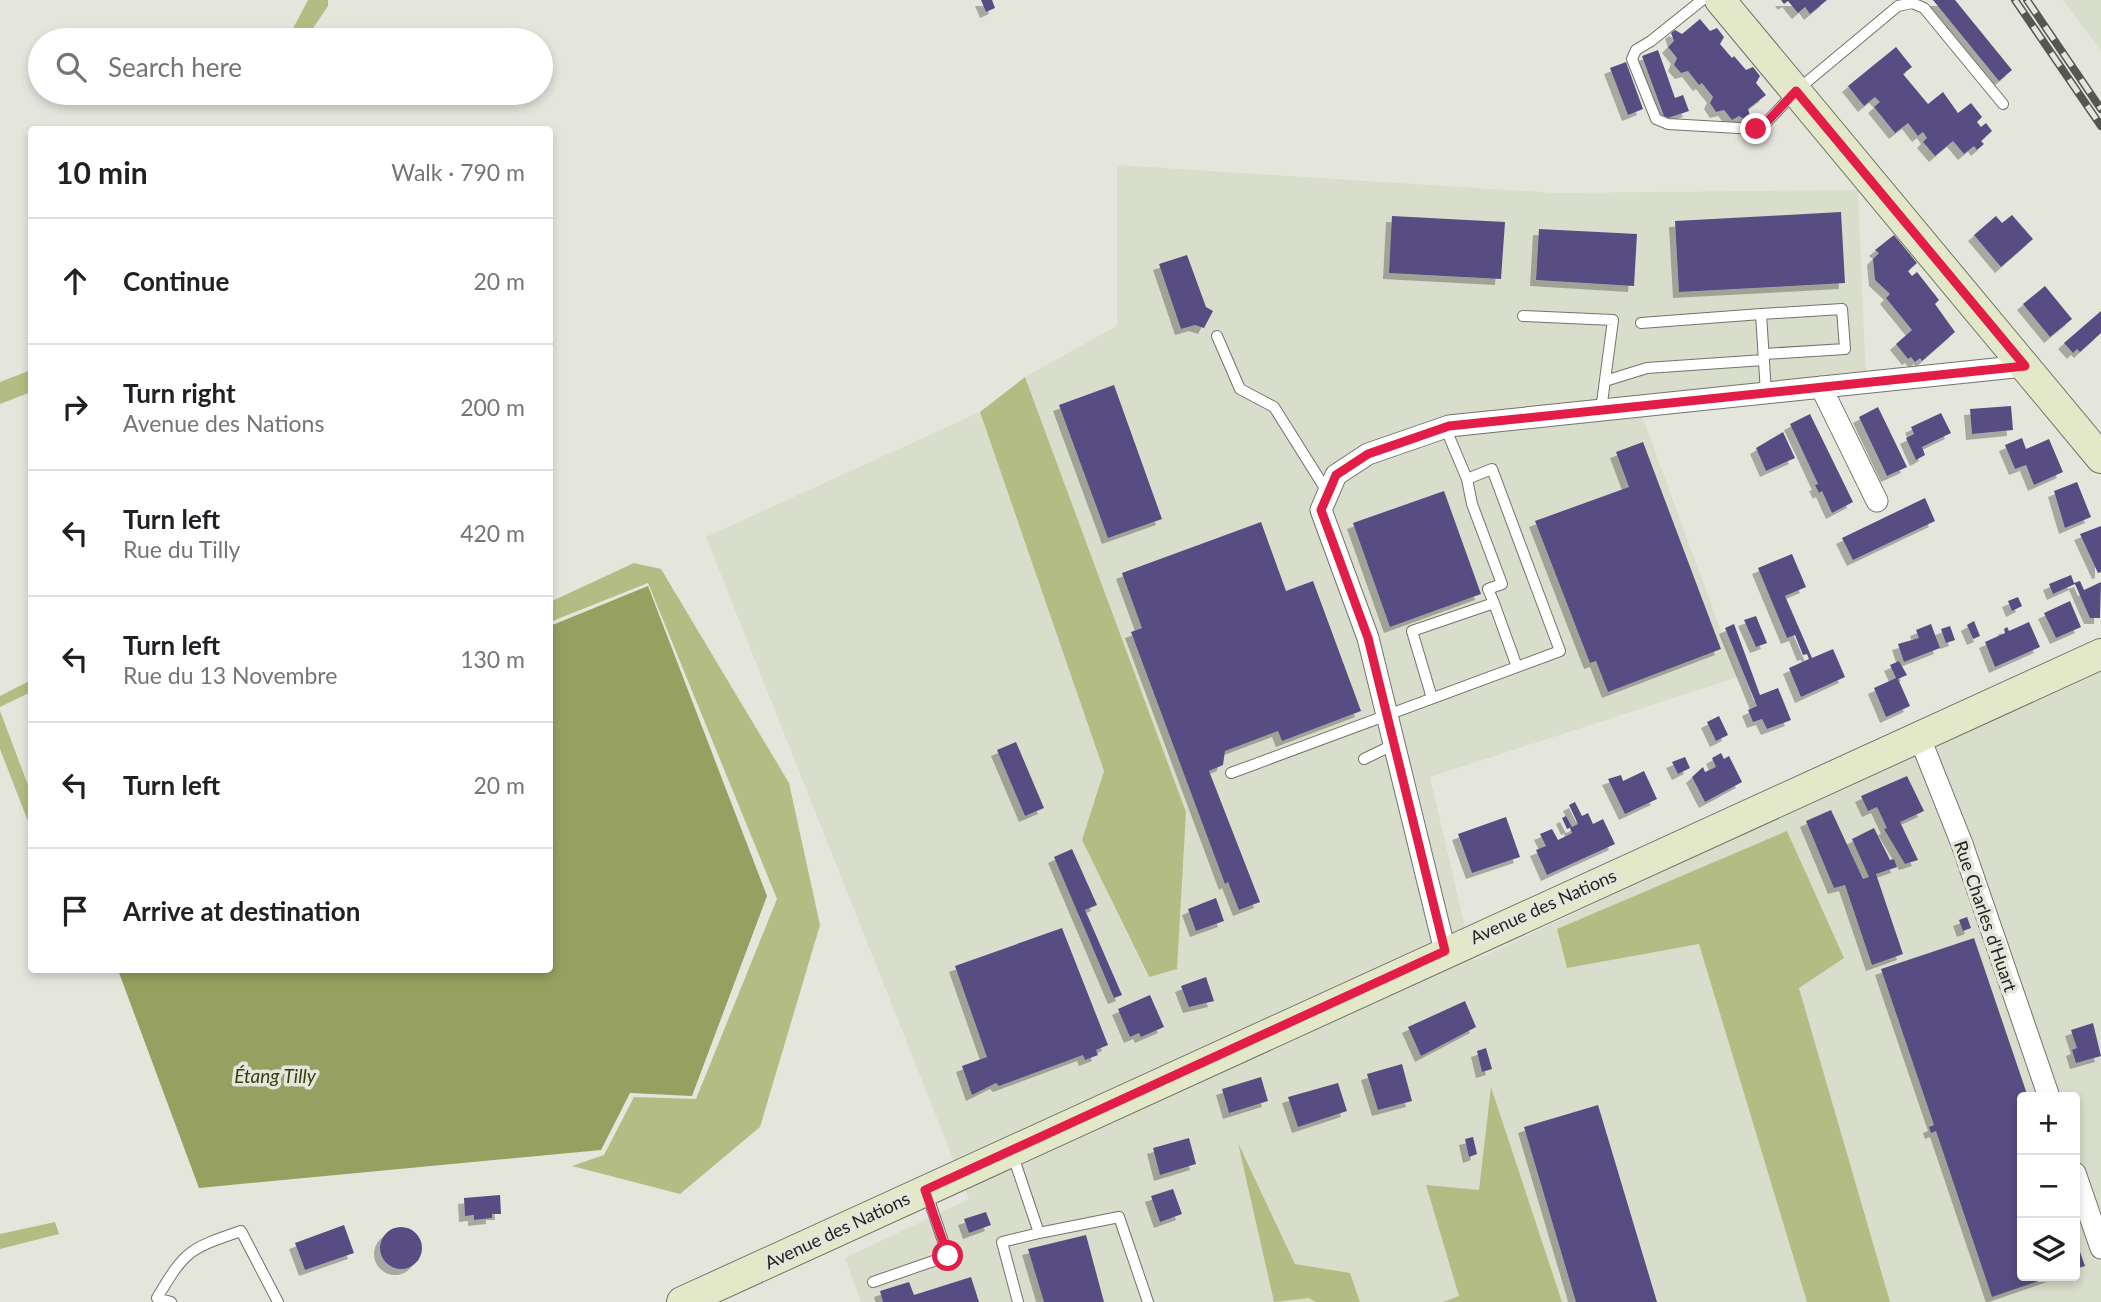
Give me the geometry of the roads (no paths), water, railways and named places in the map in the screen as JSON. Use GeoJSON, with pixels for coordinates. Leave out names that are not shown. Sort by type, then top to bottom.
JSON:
{"type":"FeatureCollection","features":[{"type":"Feature","properties":{"kind":"main road"},"geometry":{"type":"LineString","coordinates":[[1720,0],[2101,458]]}},
{"type":"Feature","properties":{"kind":"main road","name":"Avenue des Nations"},"geometry":{"type":"LineString","coordinates":[[682,1302],[1445,951],[2101,654]]}},
{"type":"Feature","properties":{"kind":"street"},"geometry":{"type":"LineString","coordinates":[[1445,951],[1368,638],[1321,510],[1336,475],[1368,454],[1445,427],[2025,366]]}},
{"type":"Feature","properties":{"kind":"street"},"geometry":{"type":"LineString","coordinates":[[1821,387],[1877,501]]}},
{"type":"Feature","properties":{"kind":"street","name":"Rue Charles d'Huart"},"geometry":{"type":"LineString","coordinates":[[1919,736],[1962,844],[2047,1092]]}},
{"type":"Feature","properties":{"kind":"street"},"geometry":{"type":"LineString","coordinates":[[2080,1187],[2101,1248]]}},
{"type":"Feature","properties":{"kind":"lane"},"geometry":{"type":"LineString","coordinates":[[1702,0],[1636,50],[1632,59],[1656,119],[1668,124],[1756,129],[1764,125],[1796,91],[1898,6],[1912,2],[1924,8],[2003,104]]}},
{"type":"Feature","properties":{"kind":"lane"},"geometry":{"type":"LineString","coordinates":[[1605,381],[1647,368],[1845,349],[1842,309],[1641,323]]}},
{"type":"Feature","properties":{"kind":"lane"},"geometry":{"type":"LineString","coordinates":[[1761,314],[1766,393]]}},
{"type":"Feature","properties":{"kind":"lane"},"geometry":{"type":"LineString","coordinates":[[1522,316],[1613,320],[1601,410]]}},
{"type":"Feature","properties":{"kind":"lane"},"geometry":{"type":"LineString","coordinates":[[1217,337],[1240,389],[1273,407],[1328,493]]}},
{"type":"Feature","properties":{"kind":"lane"},"geometry":{"type":"LineString","coordinates":[[1445,427],[1467,480],[1472,504],[1502,584],[1488,589],[1517,667]]}},
{"type":"Feature","properties":{"kind":"lane"},"geometry":{"type":"LineString","coordinates":[[1231,773],[1560,651],[1492,469],[1467,480]]}},
{"type":"Feature","properties":{"kind":"lane"},"geometry":{"type":"LineString","coordinates":[[1433,698],[1412,631],[1494,603]]}},
{"type":"Feature","properties":{"kind":"lane"},"geometry":{"type":"LineString","coordinates":[[1364,759],[1395,744]]}},
{"type":"Feature","properties":{"kind":"lane"},"geometry":{"type":"LineString","coordinates":[[1011,1150],[1039,1233]]}},
{"type":"Feature","properties":{"kind":"lane"},"geometry":{"type":"LineString","coordinates":[[873,1282],[948,1256],[925,1190]]}},
{"type":"Feature","properties":{"kind":"lane"},"geometry":{"type":"LineString","coordinates":[[1018,1302],[1002,1242],[1119,1217],[1147,1302]]}},
{"type":"Feature","properties":{"kind":"lane"},"geometry":{"type":"LineString","coordinates":[[171,1302],[157,1298],[182,1256],[211,1241],[240,1231],[278,1302]]}},
{"type":"Feature","properties":{"kind":"water","name":"Étang Tilly"},"geometry":{"type":"Polygon","coordinates":[[[648,586],[767,896],[692,1096],[630,1093],[601,1150],[199,1188],[119,973],[553,973],[553,625],[648,586]]]}},
{"type":"Feature","properties":{"kind":"railway"},"geometry":{"type":"LineString","coordinates":[[2015,0],[2101,126]]}},
{"type":"Feature","properties":{"kind":"railway"},"geometry":{"type":"LineString","coordinates":[[2027,0],[2101,109]]}}]}
